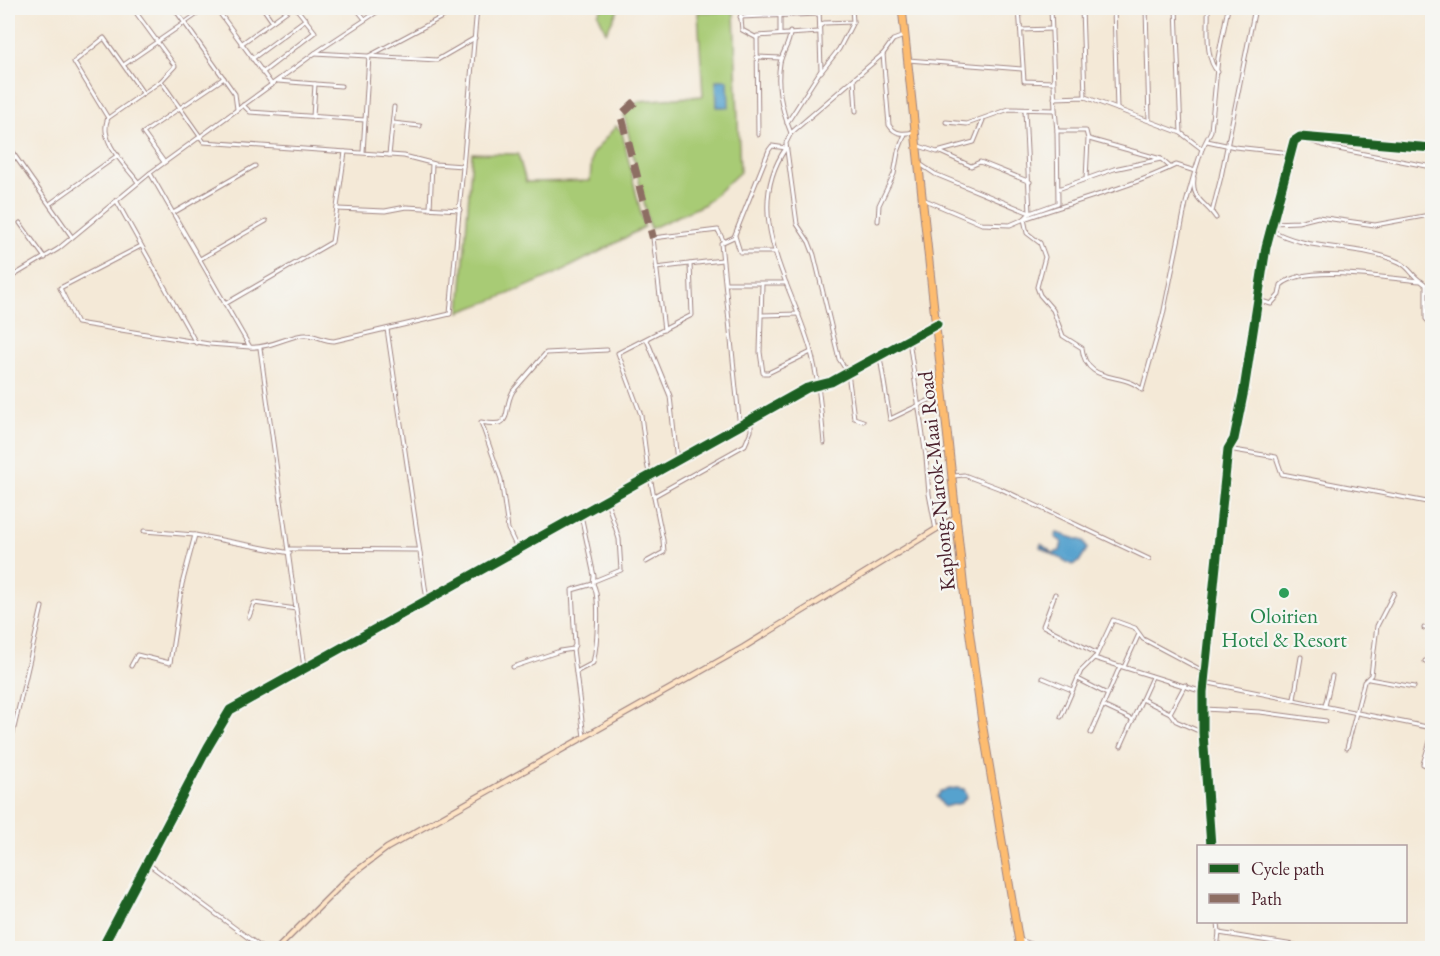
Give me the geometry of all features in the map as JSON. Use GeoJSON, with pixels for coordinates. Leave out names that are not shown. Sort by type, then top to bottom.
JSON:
{"type":"FeatureCollection","features":[{"type":"Feature","properties":{"kind":"highway","name":"Kaplong-Narok-Maai Road"},"geometry":{"type":"LineString","coordinates":[[902,8],[954,476],[965,600],[982,722],[1020,948]]}},
{"type":"Feature","properties":{"kind":"street"},"geometry":{"type":"LineString","coordinates":[[174,8],[235,94],[237,109]]}},
{"type":"Feature","properties":{"kind":"street"},"geometry":{"type":"LineString","coordinates":[[125,64],[206,8]]}},
{"type":"Feature","properties":{"kind":"street"},"geometry":{"type":"LineString","coordinates":[[216,8],[272,85]]}},
{"type":"Feature","properties":{"kind":"street"},"geometry":{"type":"LineString","coordinates":[[263,8],[273,21]]}},
{"type":"Feature","properties":{"kind":"street"},"geometry":{"type":"LineString","coordinates":[[241,44],[291,8]]}},
{"type":"Feature","properties":{"kind":"street"},"geometry":{"type":"LineString","coordinates":[[262,73],[315,32],[296,8]]}},
{"type":"Feature","properties":{"kind":"street"},"geometry":{"type":"LineString","coordinates":[[356,8],[364,18]]}},
{"type":"Feature","properties":{"kind":"street"},"geometry":{"type":"LineString","coordinates":[[8,279],[45,258],[138,182],[200,136],[364,18],[383,8]]}},
{"type":"Feature","properties":{"kind":"street"},"geometry":{"type":"LineString","coordinates":[[369,56],[459,8]]}},
{"type":"Feature","properties":{"kind":"street"},"geometry":{"type":"LineString","coordinates":[[141,246],[60,288],[77,323],[196,342],[260,347],[305,334],[324,341],[334,341],[450,315],[477,8]]}},
{"type":"Feature","properties":{"kind":"street"},"geometry":{"type":"LineString","coordinates":[[740,8],[742,30],[757,38],[790,32],[819,32]]}},
{"type":"Feature","properties":{"kind":"street"},"geometry":{"type":"LineString","coordinates":[[780,8],[780,33]]}},
{"type":"Feature","properties":{"kind":"street"},"geometry":{"type":"LineString","coordinates":[[819,8],[819,74]]}},
{"type":"Feature","properties":{"kind":"street"},"geometry":{"type":"LineString","coordinates":[[787,123],[819,74],[839,49],[853,22],[852,8]]}},
{"type":"Feature","properties":{"kind":"street"},"geometry":{"type":"LineString","coordinates":[[1019,8],[1024,82],[1053,82]]}},
{"type":"Feature","properties":{"kind":"street"},"geometry":{"type":"LineString","coordinates":[[1024,219],[1030,213],[1058,203],[1051,8]]}},
{"type":"Feature","properties":{"kind":"street"},"geometry":{"type":"LineString","coordinates":[[1082,8],[1085,97]]}},
{"type":"Feature","properties":{"kind":"street"},"geometry":{"type":"LineString","coordinates":[[1114,8],[1117,109]]}},
{"type":"Feature","properties":{"kind":"street"},"geometry":{"type":"LineString","coordinates":[[1146,8],[1149,120]]}},
{"type":"Feature","properties":{"kind":"street"},"geometry":{"type":"LineString","coordinates":[[1176,8],[1181,133]]}},
{"type":"Feature","properties":{"kind":"street"},"geometry":{"type":"LineString","coordinates":[[1208,8],[1210,53],[1213,67],[1218,72]]}},
{"type":"Feature","properties":{"kind":"street"},"geometry":{"type":"LineString","coordinates":[[1024,219],[1027,233],[1040,243],[1046,257],[1037,287],[1043,299],[1053,310],[1063,336],[1082,348],[1082,356],[1097,373],[1134,383],[1142,390],[1163,315],[1186,203],[1214,117],[1218,58],[1228,8]]}},
{"type":"Feature","properties":{"kind":"street"},"geometry":{"type":"LineString","coordinates":[[1212,212],[1255,8]]}},
{"type":"Feature","properties":{"kind":"street"},"geometry":{"type":"LineString","coordinates":[[108,117],[161,81],[175,66],[137,14]]}},
{"type":"Feature","properties":{"kind":"street"},"geometry":{"type":"LineString","coordinates":[[740,16],[819,14]]}},
{"type":"Feature","properties":{"kind":"street"},"geometry":{"type":"LineString","coordinates":[[252,59],[306,19]]}},
{"type":"Feature","properties":{"kind":"street"},"geometry":{"type":"LineString","coordinates":[[819,27],[824,23],[853,22]]}},
{"type":"Feature","properties":{"kind":"street"},"geometry":{"type":"LineString","coordinates":[[1020,30],[1052,30]]}},
{"type":"Feature","properties":{"kind":"street"},"geometry":{"type":"LineString","coordinates":[[790,32],[790,43],[781,58],[780,91],[791,133]]}},
{"type":"Feature","properties":{"kind":"street"},"geometry":{"type":"LineString","coordinates":[[824,443],[819,385],[799,314],[776,252],[768,220],[767,194],[778,160],[786,148],[791,133],[883,54],[893,40],[904,36]]}},
{"type":"Feature","properties":{"kind":"street"},"geometry":{"type":"LineString","coordinates":[[138,182],[117,156],[105,133],[108,117],[74,62],[104,38],[125,64],[143,93]]}},
{"type":"Feature","properties":{"kind":"street"},"geometry":{"type":"LineString","coordinates":[[315,53],[437,60],[475,38]]}},
{"type":"Feature","properties":{"kind":"street"},"geometry":{"type":"LineString","coordinates":[[757,38],[758,135]]}},
{"type":"Feature","properties":{"kind":"street"},"geometry":{"type":"LineString","coordinates":[[883,54],[889,125],[893,131],[905,134],[915,132]]}},
{"type":"Feature","properties":{"kind":"street"},"geometry":{"type":"LineString","coordinates":[[363,153],[369,56]]}},
{"type":"Feature","properties":{"kind":"street"},"geometry":{"type":"LineString","coordinates":[[756,57],[781,58]]}},
{"type":"Feature","properties":{"kind":"street"},"geometry":{"type":"LineString","coordinates":[[906,60],[1022,69]]}},
{"type":"Feature","properties":{"kind":"street"},"geometry":{"type":"LineString","coordinates":[[164,163],[143,133],[224,78]]}},
{"type":"Feature","properties":{"kind":"street"},"geometry":{"type":"LineString","coordinates":[[854,79],[856,111]]}},
{"type":"Feature","properties":{"kind":"street"},"geometry":{"type":"LineString","coordinates":[[161,81],[200,136],[207,142],[389,155],[418,158],[432,164],[463,166]]}},
{"type":"Feature","properties":{"kind":"street"},"geometry":{"type":"LineString","coordinates":[[277,81],[341,86]]}},
{"type":"Feature","properties":{"kind":"street"},"geometry":{"type":"LineString","coordinates":[[313,117],[315,84]]}},
{"type":"Feature","properties":{"kind":"street"},"geometry":{"type":"LineString","coordinates":[[1054,98],[1085,97],[1181,133],[1202,149]]}},
{"type":"Feature","properties":{"kind":"street"},"geometry":{"type":"LineString","coordinates":[[243,105],[250,112],[365,120]]}},
{"type":"Feature","properties":{"kind":"street"},"geometry":{"type":"LineString","coordinates":[[389,155],[394,107]]}},
{"type":"Feature","properties":{"kind":"street"},"geometry":{"type":"LineString","coordinates":[[946,122],[960,125],[983,120],[1009,109],[1055,110]]}},
{"type":"Feature","properties":{"kind":"street"},"geometry":{"type":"LineString","coordinates":[[1025,110],[1030,213]]}},
{"type":"Feature","properties":{"kind":"street"},"geometry":{"type":"LineString","coordinates":[[916,145],[930,152],[940,152],[974,142],[983,120]]}},
{"type":"Feature","properties":{"kind":"street"},"geometry":{"type":"LineString","coordinates":[[393,123],[420,126]]}},
{"type":"Feature","properties":{"kind":"street"},"geometry":{"type":"LineString","coordinates":[[1057,131],[1083,130],[1088,139],[1086,178]]}},
{"type":"Feature","properties":{"kind":"street"},"geometry":{"type":"LineString","coordinates":[[878,221],[879,205],[894,174],[898,152],[905,134]]}},
{"type":"Feature","properties":{"kind":"street"},"geometry":{"type":"LineString","coordinates":[[1297,137],[1432,148]]}},
{"type":"Feature","properties":{"kind":"street"},"geometry":{"type":"LineString","coordinates":[[1211,845],[1203,733],[1203,692],[1228,449],[1234,439],[1244,390],[1271,223],[1297,137]]}},
{"type":"Feature","properties":{"kind":"street"},"geometry":{"type":"LineString","coordinates":[[1297,137],[1333,148],[1432,167]]}},
{"type":"Feature","properties":{"kind":"street"},"geometry":{"type":"LineString","coordinates":[[1088,139],[1161,159],[1170,167]]}},
{"type":"Feature","properties":{"kind":"street"},"geometry":{"type":"LineString","coordinates":[[1207,141],[1226,146],[1282,152],[1290,157]]}},
{"type":"Feature","properties":{"kind":"street"},"geometry":{"type":"LineString","coordinates":[[8,146],[72,237]]}},
{"type":"Feature","properties":{"kind":"street"},"geometry":{"type":"LineString","coordinates":[[776,252],[740,252],[735,235],[737,225],[769,150],[772,146],[786,148]]}},
{"type":"Feature","properties":{"kind":"street"},"geometry":{"type":"LineString","coordinates":[[786,148],[797,224],[809,242],[839,359],[848,373],[854,418],[862,421]]}},
{"type":"Feature","properties":{"kind":"street"},"geometry":{"type":"LineString","coordinates":[[225,304],[332,242],[345,152]]}},
{"type":"Feature","properties":{"kind":"street"},"geometry":{"type":"LineString","coordinates":[[940,152],[971,166],[980,162],[988,164],[1030,182]]}},
{"type":"Feature","properties":{"kind":"street"},"geometry":{"type":"LineString","coordinates":[[50,203],[117,156]]}},
{"type":"Feature","properties":{"kind":"street"},"geometry":{"type":"LineString","coordinates":[[8,162],[15,157]]}},
{"type":"Feature","properties":{"kind":"street"},"geometry":{"type":"LineString","coordinates":[[1058,189],[1114,169],[1161,159]]}},
{"type":"Feature","properties":{"kind":"street"},"geometry":{"type":"LineString","coordinates":[[430,209],[432,164]]}},
{"type":"Feature","properties":{"kind":"street"},"geometry":{"type":"LineString","coordinates":[[919,164],[935,174],[1030,213]]}},
{"type":"Feature","properties":{"kind":"street"},"geometry":{"type":"LineString","coordinates":[[923,200],[982,224],[1010,225],[1141,181],[1170,167],[1181,165],[1195,171]]}},
{"type":"Feature","properties":{"kind":"street"},"geometry":{"type":"LineString","coordinates":[[173,213],[255,166]]}},
{"type":"Feature","properties":{"kind":"street"},"geometry":{"type":"LineString","coordinates":[[1195,171],[1193,187],[1196,199],[1216,218]]}},
{"type":"Feature","properties":{"kind":"street"},"geometry":{"type":"LineString","coordinates":[[150,173],[250,347]]}},
{"type":"Feature","properties":{"kind":"street"},"geometry":{"type":"LineString","coordinates":[[116,200],[196,342]]}},
{"type":"Feature","properties":{"kind":"street"},"geometry":{"type":"LineString","coordinates":[[338,209],[385,211],[397,207],[460,210]]}},
{"type":"Feature","properties":{"kind":"street"},"geometry":{"type":"LineString","coordinates":[[1271,223],[1298,222],[1318,217],[1375,225],[1432,217]]}},
{"type":"Feature","properties":{"kind":"street"},"geometry":{"type":"LineString","coordinates":[[200,259],[266,221]]}},
{"type":"Feature","properties":{"kind":"street"},"geometry":{"type":"LineString","coordinates":[[20,223],[45,258]]}},
{"type":"Feature","properties":{"kind":"street"},"geometry":{"type":"LineString","coordinates":[[1270,229],[1298,243],[1336,246],[1399,262],[1426,285],[1426,319],[1432,325]]}},
{"type":"Feature","properties":{"kind":"street"},"geometry":{"type":"LineString","coordinates":[[664,330],[653,238],[718,230],[723,240],[722,260],[740,428]]}},
{"type":"Feature","properties":{"kind":"street"},"geometry":{"type":"LineString","coordinates":[[723,240],[735,235]]}},
{"type":"Feature","properties":{"kind":"street"},"geometry":{"type":"LineString","coordinates":[[656,268],[722,260]]}},
{"type":"Feature","properties":{"kind":"street"},"geometry":{"type":"LineString","coordinates":[[646,562],[664,552],[649,478],[641,415],[618,353],[692,315],[690,264]]}},
{"type":"Feature","properties":{"kind":"street"},"geometry":{"type":"LineString","coordinates":[[1257,300],[1271,304],[1279,295],[1281,285],[1298,276],[1334,274],[1421,281]]}},
{"type":"Feature","properties":{"kind":"street"},"geometry":{"type":"LineString","coordinates":[[726,283],[762,285],[786,283]]}},
{"type":"Feature","properties":{"kind":"street"},"geometry":{"type":"LineString","coordinates":[[762,285],[760,352],[764,373],[811,352]]}},
{"type":"Feature","properties":{"kind":"street"},"geometry":{"type":"LineString","coordinates":[[762,315],[799,314]]}},
{"type":"Feature","properties":{"kind":"street"},"geometry":{"type":"LineString","coordinates":[[102,948],[208,747],[230,710],[812,386],[848,373],[937,324]]}},
{"type":"Feature","properties":{"kind":"street"},"geometry":{"type":"LineString","coordinates":[[387,329],[427,600]]}},
{"type":"Feature","properties":{"kind":"street"},"geometry":{"type":"LineString","coordinates":[[647,340],[670,396],[677,461]]}},
{"type":"Feature","properties":{"kind":"street"},"geometry":{"type":"LineString","coordinates":[[909,340],[929,494],[936,530]]}},
{"type":"Feature","properties":{"kind":"street"},"geometry":{"type":"LineString","coordinates":[[260,347],[304,667]]}},
{"type":"Feature","properties":{"kind":"street"},"geometry":{"type":"LineString","coordinates":[[518,550],[508,529],[501,479],[481,422],[493,425],[502,423],[506,419],[509,398],[513,391],[546,354],[608,350]]}},
{"type":"Feature","properties":{"kind":"street"},"geometry":{"type":"LineString","coordinates":[[880,357],[890,419],[944,393]]}},
{"type":"Feature","properties":{"kind":"street"},"geometry":{"type":"LineString","coordinates":[[654,496],[745,445],[751,431],[751,422]]}},
{"type":"Feature","properties":{"kind":"street"},"geometry":{"type":"LineString","coordinates":[[926,457],[950,449]]}},
{"type":"Feature","properties":{"kind":"street"},"geometry":{"type":"LineString","coordinates":[[1228,449],[1276,457],[1282,474],[1432,503]]}},
{"type":"Feature","properties":{"kind":"street"},"geometry":{"type":"LineString","coordinates":[[954,476],[964,475],[1001,489],[1149,559]]}},
{"type":"Feature","properties":{"kind":"street"},"geometry":{"type":"LineString","coordinates":[[584,737],[573,649],[575,645],[572,590],[621,570],[619,540],[607,501]]}},
{"type":"Feature","properties":{"kind":"street"},"geometry":{"type":"LineString","coordinates":[[576,672],[593,663],[596,651],[598,594],[593,582],[581,515]]}},
{"type":"Feature","properties":{"kind":"street"},"geometry":{"type":"LineString","coordinates":[[278,948],[366,861],[744,647],[958,516]]}},
{"type":"Feature","properties":{"kind":"street"},"geometry":{"type":"LineString","coordinates":[[144,531],[195,535],[289,551],[419,550]]}},
{"type":"Feature","properties":{"kind":"street"},"geometry":{"type":"LineString","coordinates":[[132,666],[137,655],[170,663],[182,584],[195,535]]}},
{"type":"Feature","properties":{"kind":"street"},"geometry":{"type":"LineString","coordinates":[[1369,679],[1377,626],[1394,593]]}},
{"type":"Feature","properties":{"kind":"street"},"geometry":{"type":"LineString","coordinates":[[1055,594],[1042,626],[1096,653]]}},
{"type":"Feature","properties":{"kind":"street"},"geometry":{"type":"LineString","coordinates":[[249,617],[254,603],[296,610]]}},
{"type":"Feature","properties":{"kind":"street"},"geometry":{"type":"LineString","coordinates":[[8,754],[42,607]]}},
{"type":"Feature","properties":{"kind":"street"},"geometry":{"type":"LineString","coordinates":[[1061,717],[1072,690],[1085,666],[1094,658],[1112,620],[1135,628],[1139,634],[1205,672]]}},
{"type":"Feature","properties":{"kind":"street"},"geometry":{"type":"LineString","coordinates":[[1424,628],[1432,629]]}},
{"type":"Feature","properties":{"kind":"street"},"geometry":{"type":"LineString","coordinates":[[1091,733],[1107,694],[1139,634]]}},
{"type":"Feature","properties":{"kind":"street"},"geometry":{"type":"LineString","coordinates":[[513,667],[560,651],[573,649]]}},
{"type":"Feature","properties":{"kind":"street"},"geometry":{"type":"LineString","coordinates":[[1294,699],[1301,657]]}},
{"type":"Feature","properties":{"kind":"street"},"geometry":{"type":"LineString","coordinates":[[1094,658],[1203,692]]}},
{"type":"Feature","properties":{"kind":"street"},"geometry":{"type":"LineString","coordinates":[[1425,662],[1432,662]]}},
{"type":"Feature","properties":{"kind":"street"},"geometry":{"type":"LineString","coordinates":[[1121,746],[1152,676]]}},
{"type":"Feature","properties":{"kind":"street"},"geometry":{"type":"LineString","coordinates":[[1325,707],[1332,676]]}},
{"type":"Feature","properties":{"kind":"street"},"geometry":{"type":"LineString","coordinates":[[1042,678],[1072,690]]}},
{"type":"Feature","properties":{"kind":"street"},"geometry":{"type":"LineString","coordinates":[[1347,748],[1364,682],[1369,679],[1414,687]]}},
{"type":"Feature","properties":{"kind":"street"},"geometry":{"type":"LineString","coordinates":[[1078,680],[1107,694]]}},
{"type":"Feature","properties":{"kind":"street"},"geometry":{"type":"LineString","coordinates":[[1204,682],[1432,728]]}},
{"type":"Feature","properties":{"kind":"street"},"geometry":{"type":"LineString","coordinates":[[1170,713],[1185,685]]}},
{"type":"Feature","properties":{"kind":"street"},"geometry":{"type":"LineString","coordinates":[[1142,699],[1170,713],[1173,719],[1203,733]]}},
{"type":"Feature","properties":{"kind":"street"},"geometry":{"type":"LineString","coordinates":[[1103,706],[1134,720]]}},
{"type":"Feature","properties":{"kind":"street"},"geometry":{"type":"LineString","coordinates":[[1204,709],[1260,712],[1326,721]]}},
{"type":"Feature","properties":{"kind":"street"},"geometry":{"type":"LineString","coordinates":[[1432,735],[1423,764],[1432,768]]}},
{"type":"Feature","properties":{"kind":"street"},"geometry":{"type":"LineString","coordinates":[[147,863],[262,948]]}},
{"type":"Feature","properties":{"kind":"street"},"geometry":{"type":"LineString","coordinates":[[1217,948],[1218,923]]}},
{"type":"Feature","properties":{"kind":"street"},"geometry":{"type":"LineString","coordinates":[[1219,933],[1312,948]]}},
{"type":"Feature","properties":{"kind":"street"},"geometry":{"type":"LineString","coordinates":[[1018,939],[1043,948]]}},
{"type":"Feature","properties":{"kind":"street"},"geometry":{"type":"LineString","coordinates":[[8,942],[15,948]]}},
{"type":"Feature","properties":{"kind":"street"},"geometry":{"type":"LineString","coordinates":[[1370,948],[1372,944]]}},
{"type":"Feature","properties":{"kind":"green space"},"geometry":{"type":"Polygon","coordinates":[[[602,8],[619,8],[606,32],[598,14],[602,8]]]}},
{"type":"Feature","properties":{"kind":"green space"},"geometry":{"type":"Polygon","coordinates":[[[698,12],[734,12],[740,172],[705,204],[650,229],[624,115],[639,101],[703,96],[698,12]]]}},
{"type":"Feature","properties":{"kind":"green space"},"geometry":{"type":"Polygon","coordinates":[[[616,126],[622,132],[644,227],[554,274],[460,312],[472,153],[518,154],[526,182],[590,181],[592,154],[616,126]]]}},
{"type":"Feature","properties":{"kind":"water"},"geometry":{"type":"Polygon","coordinates":[[[716,80],[728,80],[729,107],[717,107],[716,80]]]}},
{"type":"Feature","properties":{"kind":"water"},"geometry":{"type":"Polygon","coordinates":[[[1057,533],[1084,541],[1087,549],[1079,562],[1072,565],[1040,547],[1041,544],[1053,553],[1060,551],[1062,542],[1055,537],[1057,533]]]}},
{"type":"Feature","properties":{"kind":"water"},"geometry":{"type":"Polygon","coordinates":[[[964,789],[967,796],[961,803],[944,807],[937,797],[941,791],[964,789]]]}},
{"type":"Feature","properties":{"kind":"marked path"},"geometry":{"type":"LineString","coordinates":[[635,102],[621,115],[653,238]]}},
{"type":"Feature","properties":{"kind":"cycle path"},"geometry":{"type":"LineString","coordinates":[[1211,845],[1203,733],[1203,692],[1228,449],[1234,439],[1244,390],[1266,247],[1294,141],[1300,137],[1432,148]]}},
{"type":"Feature","properties":{"kind":"cycle path"},"geometry":{"type":"LineString","coordinates":[[102,948],[208,747],[230,710],[807,388],[831,382],[937,324]]}},
{"type":"Feature","properties":{"kind":"place","name":"Oloirien Hotel & Resort"},"geometry":{"type":"Point","coordinates":[1284,593]}}]}
